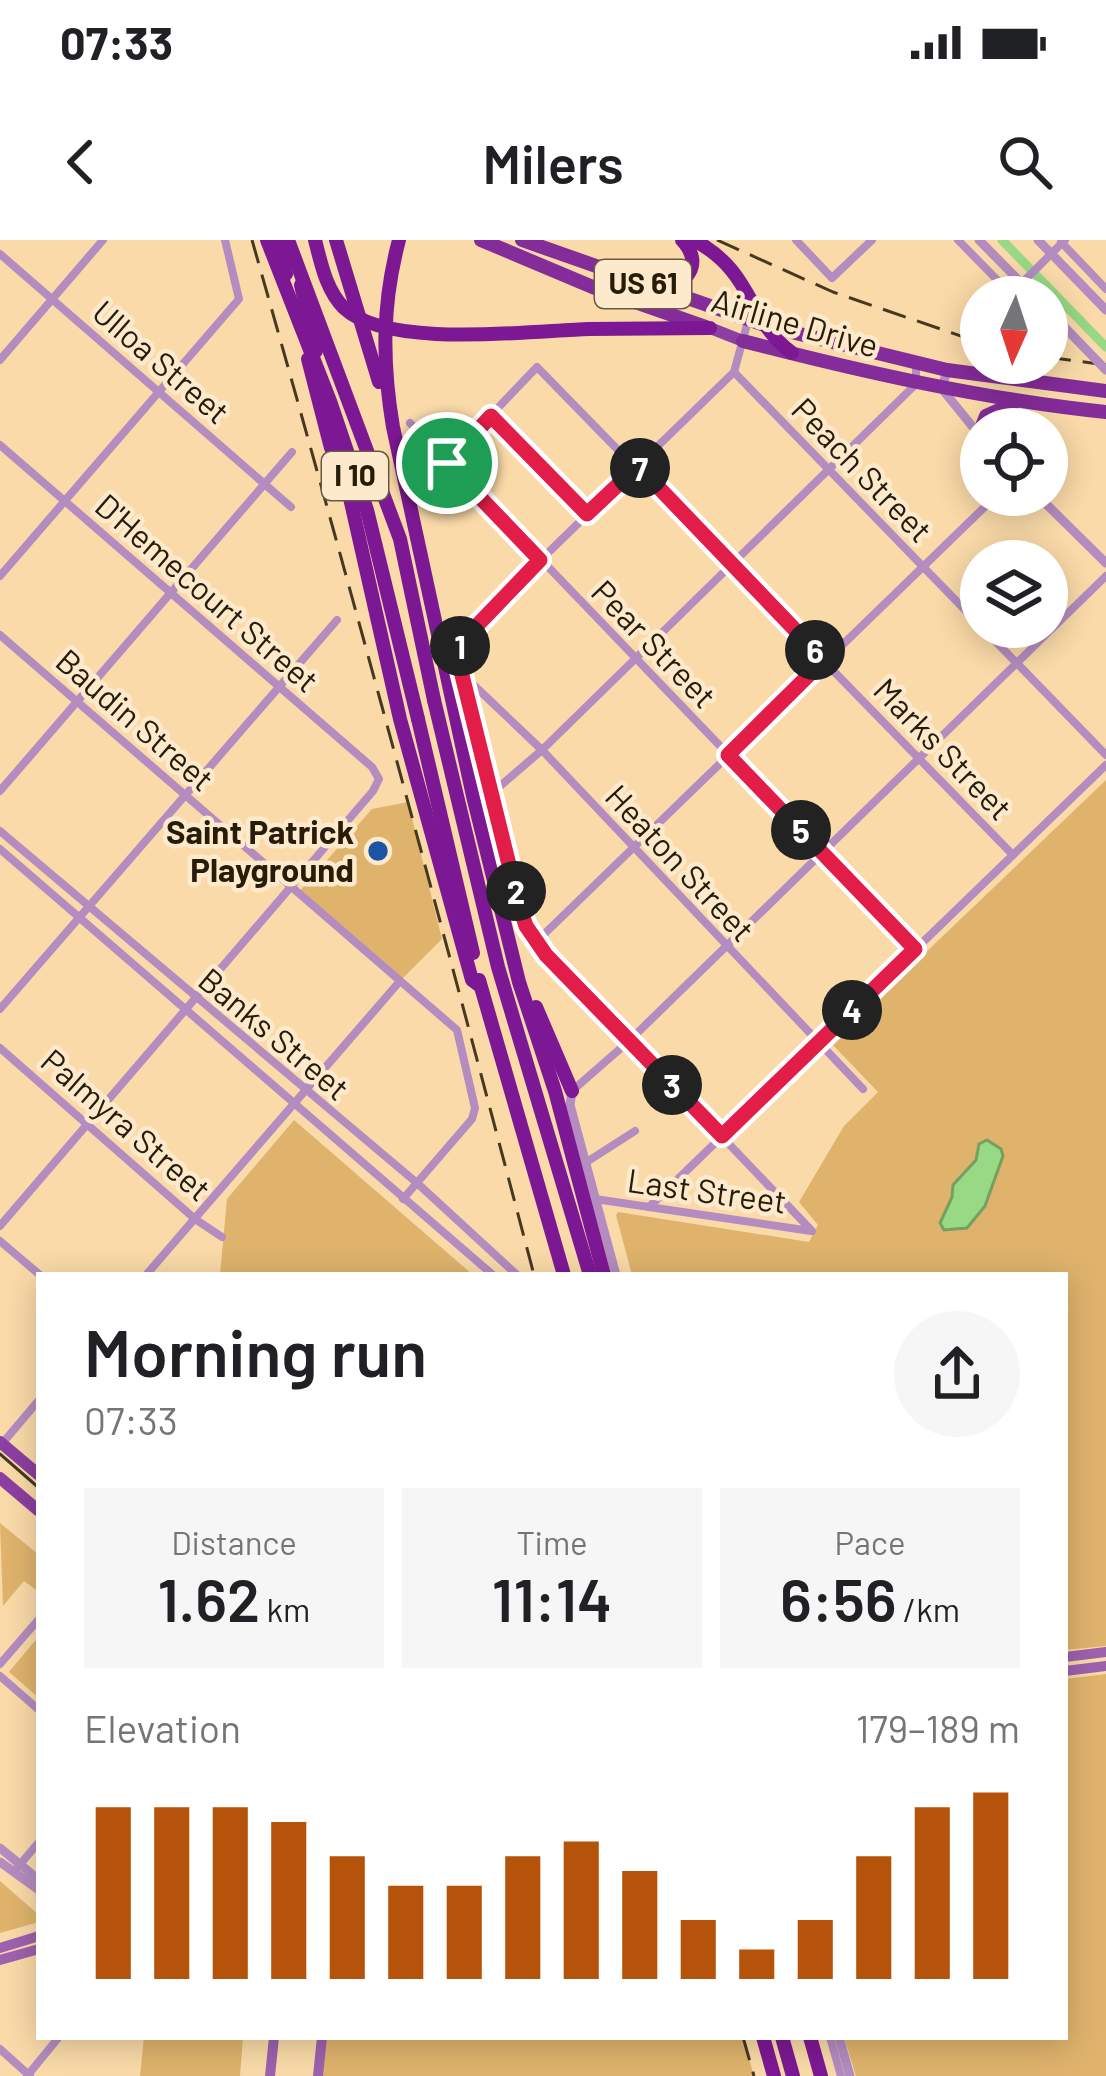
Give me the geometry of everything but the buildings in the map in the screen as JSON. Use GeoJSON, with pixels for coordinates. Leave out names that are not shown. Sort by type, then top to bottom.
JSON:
{"type":"FeatureCollection","features":[{"type":"Feature","properties":{"kind":"highway","name":"I 10"},"geometry":{"type":"LineString","coordinates":[[267,240],[367,510],[480,986],[564,1272]]}},
{"type":"Feature","properties":{"kind":"highway"},"geometry":{"type":"LineString","coordinates":[[277,240],[455,922],[472,980],[480,986]]}},
{"type":"Feature","properties":{"kind":"highway","name":"I 10"},"geometry":{"type":"LineString","coordinates":[[290,240],[400,539],[498,967],[589,1272]]}},
{"type":"Feature","properties":{"kind":"highway"},"geometry":{"type":"LineString","coordinates":[[290,240],[376,615]]}},
{"type":"Feature","properties":{"kind":"highway"},"geometry":{"type":"LineString","coordinates":[[315,240],[323,271],[344,307],[387,331],[710,328]]}},
{"type":"Feature","properties":{"kind":"highway"},"geometry":{"type":"LineString","coordinates":[[336,240],[393,427]]}},
{"type":"Feature","properties":{"kind":"highway"},"geometry":{"type":"LineString","coordinates":[[399,240],[385,317],[384,373],[393,427],[496,889],[603,1272]]}},
{"type":"Feature","properties":{"kind":"highway","name":"Airline Drive"},"geometry":{"type":"LineString","coordinates":[[481,240],[668,292],[767,326],[947,370],[1106,391]]}},
{"type":"Feature","properties":{"kind":"highway","name":"Airline Drive"},"geometry":{"type":"LineString","coordinates":[[522,240],[536,254],[595,289],[710,328]]}},
{"type":"Feature","properties":{"kind":"highway"},"geometry":{"type":"LineString","coordinates":[[668,292],[688,278],[694,267],[692,251],[682,240]]}},
{"type":"Feature","properties":{"kind":"highway"},"geometry":{"type":"LineString","coordinates":[[694,240],[730,264],[767,326],[791,353]]}},
{"type":"Feature","properties":{"kind":"highway","name":"Airline Drive"},"geometry":{"type":"LineString","coordinates":[[743,341],[916,384],[1016,403],[1106,412]]}},
{"type":"Feature","properties":{"kind":"highway"},"geometry":{"type":"LineString","coordinates":[[1004,408],[1016,403]]}},
{"type":"Feature","properties":{"kind":"highway"},"geometry":{"type":"LineString","coordinates":[[496,889],[545,1032],[572,1091]]}},
{"type":"Feature","properties":{"kind":"highway"},"geometry":{"type":"LineString","coordinates":[[764,2040],[774,2076]]}},
{"type":"Feature","properties":{"kind":"highway"},"geometry":{"type":"LineString","coordinates":[[783,2040],[791,2071]]}},
{"type":"Feature","properties":{"kind":"highway"},"geometry":{"type":"LineString","coordinates":[[811,2040],[821,2076]]}},
{"type":"Feature","properties":{"kind":"main road","name":"Airline Drive"},"geometry":{"type":"LineString","coordinates":[[710,328],[743,341]]}},
{"type":"Feature","properties":{"kind":"main road"},"geometry":{"type":"LineString","coordinates":[[1,1444],[36,1473]]}},
{"type":"Feature","properties":{"kind":"main road"},"geometry":{"type":"LineString","coordinates":[[0,1478],[36,1508]]}},
{"type":"Feature","properties":{"kind":"main road"},"geometry":{"type":"LineString","coordinates":[[1068,1657],[1106,1652]]}},
{"type":"Feature","properties":{"kind":"main road"},"geometry":{"type":"LineString","coordinates":[[1068,1671],[1106,1666]]}},
{"type":"Feature","properties":{"kind":"main road"},"geometry":{"type":"LineString","coordinates":[[0,1948],[36,1937]]}},
{"type":"Feature","properties":{"kind":"main road"},"geometry":{"type":"LineString","coordinates":[[0,1960],[36,1949]]}},
{"type":"Feature","properties":{"kind":"main road"},"geometry":{"type":"LineString","coordinates":[[270,2076],[274,2040]]}},
{"type":"Feature","properties":{"kind":"main road"},"geometry":{"type":"LineString","coordinates":[[318,2076],[322,2040]]}},
{"type":"Feature","properties":{"kind":"street"},"geometry":{"type":"LineString","coordinates":[[0,360],[103,240]]}},
{"type":"Feature","properties":{"kind":"street"},"geometry":{"type":"LineString","coordinates":[[0,576],[233,305],[239,294],[225,240]]}},
{"type":"Feature","properties":{"kind":"street"},"geometry":{"type":"LineString","coordinates":[[796,240],[832,278],[872,240]]}},
{"type":"Feature","properties":{"kind":"street"},"geometry":{"type":"LineString","coordinates":[[958,240],[1010,294],[1062,241],[1106,289]]}},
{"type":"Feature","properties":{"kind":"street"},"geometry":{"type":"LineString","coordinates":[[979,240],[1014,276]]}},
{"type":"Feature","properties":{"kind":"street"},"geometry":{"type":"LineString","coordinates":[[1038,240],[1106,310]]}},
{"type":"Feature","properties":{"kind":"street","name":"Ulloa Street"},"geometry":{"type":"LineString","coordinates":[[0,254],[291,508]]}},
{"type":"Feature","properties":{"kind":"street"},"geometry":{"type":"LineString","coordinates":[[722,1136],[536,942],[518,901],[458,654],[461,643],[485,614],[734,372],[748,320]]}},
{"type":"Feature","properties":{"kind":"street"},"geometry":{"type":"LineString","coordinates":[[1068,331],[1106,370]]}},
{"type":"Feature","properties":{"kind":"street"},"geometry":{"type":"LineString","coordinates":[[491,793],[542,750],[916,384],[916,362]]}},
{"type":"Feature","properties":{"kind":"street","name":"Marks Street"},"geometry":{"type":"LineString","coordinates":[[491,416],[538,367],[1013,855]]}},
{"type":"Feature","properties":{"kind":"street"},"geometry":{"type":"LineString","coordinates":[[947,370],[943,389],[960,410]]}},
{"type":"Feature","properties":{"kind":"street","name":"Peach Street"},"geometry":{"type":"LineString","coordinates":[[734,372],[1106,755]]}},
{"type":"Feature","properties":{"kind":"street"},"geometry":{"type":"LineString","coordinates":[[422,488],[491,416],[587,514]]}},
{"type":"Feature","properties":{"kind":"street","name":"Pear Street"},"geometry":{"type":"LineString","coordinates":[[410,423],[915,949]]}},
{"type":"Feature","properties":{"kind":"street","name":"D'Hemecourt Street"},"geometry":{"type":"LineString","coordinates":[[0,445],[372,767],[380,779],[292,887]]}},
{"type":"Feature","properties":{"kind":"street"},"geometry":{"type":"LineString","coordinates":[[0,791],[292,452]]}},
{"type":"Feature","properties":{"kind":"street"},"geometry":{"type":"LineString","coordinates":[[536,942],[975,516]]}},
{"type":"Feature","properties":{"kind":"street"},"geometry":{"type":"LineString","coordinates":[[1058,516],[1106,563]]}},
{"type":"Feature","properties":{"kind":"street"},"geometry":{"type":"LineString","coordinates":[[615,1272],[570,1106],[572,1091],[1106,576]]}},
{"type":"Feature","properties":{"kind":"street"},"geometry":{"type":"LineString","coordinates":[[0,1010],[337,620]]}},
{"type":"Feature","properties":{"kind":"street","name":"Baudin Street"},"geometry":{"type":"LineString","coordinates":[[0,635],[457,1030],[475,1108],[472,1119],[417,1184]]}},
{"type":"Feature","properties":{"kind":"street","name":"Heaton Street"},"geometry":{"type":"LineString","coordinates":[[459,671],[542,750],[863,1089]]}},
{"type":"Feature","properties":{"kind":"street"},"geometry":{"type":"LineString","coordinates":[[650,1207],[1106,765]]}},
{"type":"Feature","properties":{"kind":"street","name":"Banks Street"},"geometry":{"type":"LineString","coordinates":[[0,831],[417,1184],[514,1272]]}},
{"type":"Feature","properties":{"kind":"street","name":"Banks Street"},"geometry":{"type":"LineString","coordinates":[[0,849],[489,1272]]}},
{"type":"Feature","properties":{"kind":"street"},"geometry":{"type":"LineString","coordinates":[[0,1226],[292,887]]}},
{"type":"Feature","properties":{"kind":"street"},"geometry":{"type":"LineString","coordinates":[[149,1272],[400,981]]}},
{"type":"Feature","properties":{"kind":"street","name":"Palmyra Street"},"geometry":{"type":"LineString","coordinates":[[0,1048],[195,1219],[222,1237]]}},
{"type":"Feature","properties":{"kind":"street"},"geometry":{"type":"LineString","coordinates":[[585,1163],[635,1131]]}},
{"type":"Feature","properties":{"kind":"street","name":"Last Street"},"geometry":{"type":"LineString","coordinates":[[595,1199],[812,1231],[722,1136]]}},
{"type":"Feature","properties":{"kind":"street"},"geometry":{"type":"LineString","coordinates":[[404,1199],[417,1184]]}},
{"type":"Feature","properties":{"kind":"street"},"geometry":{"type":"LineString","coordinates":[[452,1240],[464,1226]]}},
{"type":"Feature","properties":{"kind":"street"},"geometry":{"type":"LineString","coordinates":[[0,1240],[37,1272]]}},
{"type":"Feature","properties":{"kind":"street"},"geometry":{"type":"LineString","coordinates":[[1,1444],[36,1403]]}},
{"type":"Feature","properties":{"kind":"street"},"geometry":{"type":"LineString","coordinates":[[0,1664],[36,1622]]}},
{"type":"Feature","properties":{"kind":"street"},"geometry":{"type":"LineString","coordinates":[[0,1676],[36,1707]]}},
{"type":"Feature","properties":{"kind":"street"},"geometry":{"type":"LineString","coordinates":[[16,1869],[36,1846]]}},
{"type":"Feature","properties":{"kind":"street"},"geometry":{"type":"LineString","coordinates":[[0,1847],[36,1885]]}},
{"type":"Feature","properties":{"kind":"street"},"geometry":{"type":"LineString","coordinates":[[0,1862],[16,1869]]}},
{"type":"Feature","properties":{"kind":"street"},"geometry":{"type":"LineString","coordinates":[[0,2049],[29,2075],[57,2040]]}},
{"type":"Feature","properties":{"kind":"street"},"geometry":{"type":"LineString","coordinates":[[835,2040],[841,2076]]}},
{"type":"Feature","properties":{"kind":"street"},"geometry":{"type":"LineString","coordinates":[[835,2040],[850,2076]]}},
{"type":"Feature","properties":{"kind":"shaded area"},"geometry":{"type":"Polygon","coordinates":[[[1106,780],[1106,1646],[1068,1650],[1068,1272],[631,1272],[618,1212],[809,1242],[818,1225],[799,1202],[844,1126],[878,1092],[831,1043],[1106,780]]]}},
{"type":"Feature","properties":{"kind":"shaded area","name":"Saint Patrick Playground"},"geometry":{"type":"Polygon","coordinates":[[[408,802],[442,939],[400,981],[298,893],[372,809],[408,802]]]}},
{"type":"Feature","properties":{"kind":"shaded area"},"geometry":{"type":"Polygon","coordinates":[[[294,1120],[470,1272],[220,1272],[227,1199],[294,1120]]]}},
{"type":"Feature","properties":{"kind":"shaded area"},"geometry":{"type":"Polygon","coordinates":[[[987,1140],[1003,1156],[985,1206],[967,1228],[944,1230],[940,1223],[953,1185],[976,1160],[979,1144],[987,1140]]]}},
{"type":"Feature","properties":{"kind":"shaded area"},"geometry":{"type":"Polygon","coordinates":[[[0,1523],[36,1553],[36,1590],[24,1581],[3,1606],[0,1523]]]}},
{"type":"Feature","properties":{"kind":"shaded area"},"geometry":{"type":"Polygon","coordinates":[[[36,1640],[36,1695],[9,1672],[36,1640]]]}},
{"type":"Feature","properties":{"kind":"shaded area"},"geometry":{"type":"Polygon","coordinates":[[[1106,1674],[1106,2076],[856,2076],[845,2040],[1068,2040],[1068,1679],[1106,1674]]]}},
{"type":"Feature","properties":{"kind":"shaded area"},"geometry":{"type":"Polygon","coordinates":[[[0,1881],[36,1912],[36,1923],[0,1933],[0,1881]]]}},
{"type":"Feature","properties":{"kind":"shaded area"},"geometry":{"type":"Polygon","coordinates":[[[144,2040],[243,2040],[240,2076],[140,2076],[144,2040]]]}},
{"type":"Feature","properties":{"kind":"shaded area"},"geometry":{"type":"Polygon","coordinates":[[[322,2040],[744,2040],[754,2076],[318,2076],[322,2040]]]}},
{"type":"Feature","properties":{"kind":"waterway"},"geometry":{"type":"LineString","coordinates":[[1002,240],[1106,347]]}},
{"type":"Feature","properties":{"kind":"tram line"},"geometry":{"type":"LineString","coordinates":[[0,1454],[36,1485]]}},
{"type":"Feature","properties":{"kind":"railway"},"geometry":{"type":"LineString","coordinates":[[252,240],[533,1272]]}},
{"type":"Feature","properties":{"kind":"railway"},"geometry":{"type":"LineString","coordinates":[[717,240],[833,292],[960,336]]}},
{"type":"Feature","properties":{"kind":"railway"},"geometry":{"type":"LineString","coordinates":[[1068,360],[1106,365]]}},
{"type":"Feature","properties":{"kind":"railway"},"geometry":{"type":"LineString","coordinates":[[744,2040],[754,2076]]}},
{"type":"Feature","properties":{"kind":"place","name":"Saint Patrick Playground"},"geometry":{"type":"Point","coordinates":[378,851]}},
{"type":"Feature","properties":{"kind":"route"},"geometry":{"type":"LineString","coordinates":[[491,416],[587,514],[638,466],[824,660],[728,755],[915,949],[722,1136],[546,955],[526,926],[458,659],[465,638],[540,560],[447,463],[491,416]]}}]}
